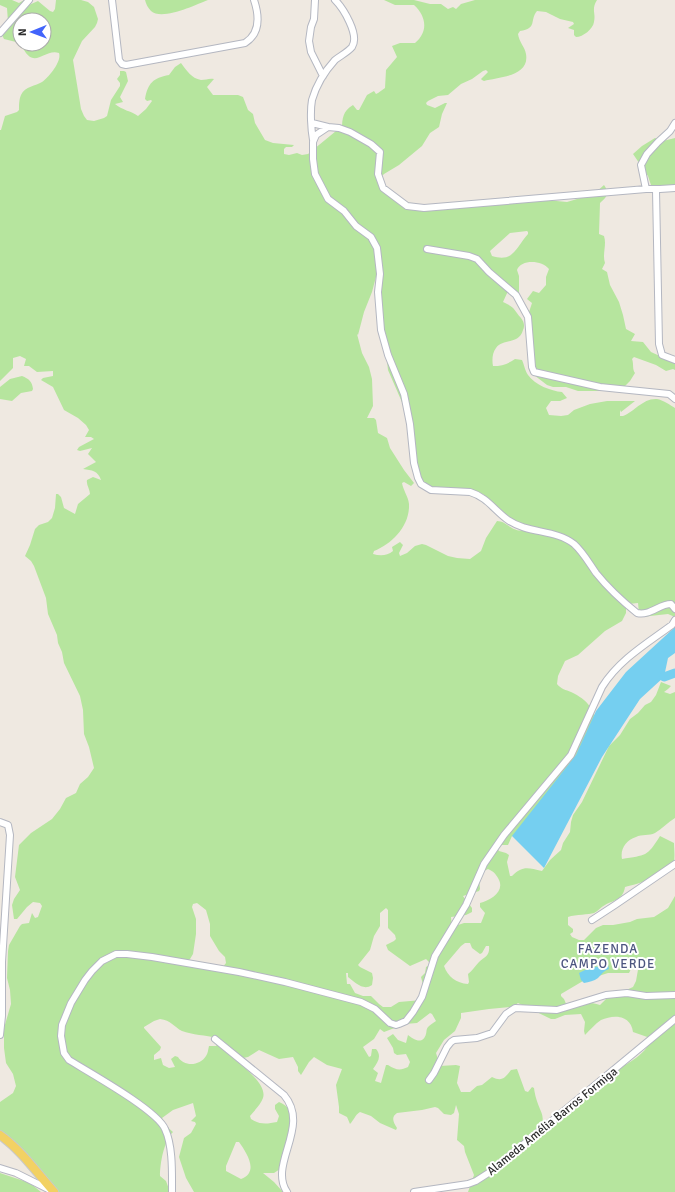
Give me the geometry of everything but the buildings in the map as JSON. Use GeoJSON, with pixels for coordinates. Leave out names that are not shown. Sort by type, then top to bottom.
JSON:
{"type":"FeatureCollection","features":[{"type":"Feature","properties":{"kind":"main road"},"geometry":{"type":"LineString","coordinates":[[0,1135],[18,1151],[53,1192]]}},
{"type":"Feature","properties":{"kind":"street"},"geometry":{"type":"LineString","coordinates":[[0,33],[29,0]]}},
{"type":"Feature","properties":{"kind":"street"},"geometry":{"type":"LineString","coordinates":[[112,0],[119,60],[122,64],[126,65],[245,42],[255,33],[257,26],[258,18],[254,0]]}},
{"type":"Feature","properties":{"kind":"street"},"geometry":{"type":"LineString","coordinates":[[315,0],[314,19],[309,35],[309,41],[311,52],[323,76]]}},
{"type":"Feature","properties":{"kind":"street"},"geometry":{"type":"LineString","coordinates":[[335,0],[348,19],[354,38],[352,47],[336,60],[323,76],[312,101],[313,159],[315,174],[328,199],[344,211],[356,226],[371,238],[377,248],[380,274],[378,292],[381,330],[388,355],[404,394],[410,424],[414,463],[421,484],[431,490],[470,492],[486,499],[508,520],[516,525],[555,535],[573,544],[610,589],[638,613],[646,613],[668,604],[671,604],[675,608]]}},
{"type":"Feature","properties":{"kind":"street"},"geometry":{"type":"LineString","coordinates":[[312,123],[339,128],[350,132],[371,144],[380,152],[378,174],[383,188],[407,206],[424,208],[646,189],[656,190],[675,188]]}},
{"type":"Feature","properties":{"kind":"street"},"geometry":{"type":"LineString","coordinates":[[646,189],[642,165],[647,154],[674,126]]}},
{"type":"Feature","properties":{"kind":"street"},"geometry":{"type":"LineString","coordinates":[[313,142],[316,135],[328,127]]}},
{"type":"Feature","properties":{"kind":"street"},"geometry":{"type":"LineString","coordinates":[[656,190],[659,344],[662,355],[675,360]]}},
{"type":"Feature","properties":{"kind":"street"},"geometry":{"type":"LineString","coordinates":[[427,249],[469,256],[477,259],[489,272],[516,295],[528,317],[532,367],[534,372],[600,387],[669,394],[675,399]]}},
{"type":"Feature","properties":{"kind":"street"},"geometry":{"type":"LineString","coordinates":[[172,1192],[169,1141],[166,1129],[161,1122],[139,1104],[69,1060],[64,1053],[61,1036],[62,1025],[71,1003],[92,971],[102,961],[116,954],[152,957],[239,972],[285,982],[361,1002],[375,1009],[390,1022],[396,1024],[406,1021],[422,997],[435,956],[466,906],[484,864],[504,835],[571,755],[608,677],[623,662],[672,625],[675,620]]}},
{"type":"Feature","properties":{"kind":"street"},"geometry":{"type":"LineString","coordinates":[[0,822],[8,825],[10,835],[3,942],[0,1035]]}},
{"type":"Feature","properties":{"kind":"street"},"geometry":{"type":"LineString","coordinates":[[592,920],[675,864]]}},
{"type":"Feature","properties":{"kind":"street"},"geometry":{"type":"LineString","coordinates":[[429,1080],[434,1073],[446,1047],[451,1042],[454,1040],[477,1038],[492,1033],[506,1014],[515,1008],[557,1010],[606,995],[627,994],[662,997],[675,995]]}},
{"type":"Feature","properties":{"kind":"street","name":"Alameda Amélia Barros Formiga"},"geometry":{"type":"LineString","coordinates":[[414,1192],[468,1184],[490,1172],[675,1019]]}},
{"type":"Feature","properties":{"kind":"street"},"geometry":{"type":"LineString","coordinates":[[215,1039],[284,1094],[292,1106],[294,1121],[282,1172],[283,1186],[287,1192]]}},
{"type":"Feature","properties":{"kind":"street"},"geometry":{"type":"LineString","coordinates":[[0,1168],[16,1173],[53,1192]]}},
{"type":"Feature","properties":{"kind":"green space"},"geometry":{"type":"Polygon","coordinates":[[[0,0],[12,0],[19,3],[24,0],[31,0],[29,5],[38,1],[53,12],[55,9],[56,0],[81,0],[88,2],[94,7],[98,19],[97,23],[82,41],[73,60],[81,109],[87,120],[94,121],[107,116],[111,100],[120,86],[117,79],[120,75],[120,71],[126,72],[128,81],[120,97],[123,102],[115,104],[138,116],[152,101],[147,101],[145,99],[152,82],[169,75],[175,67],[181,63],[194,78],[201,80],[214,79],[207,87],[213,95],[238,95],[243,97],[248,110],[253,114],[255,123],[265,140],[273,143],[294,145],[292,147],[286,147],[284,149],[284,154],[289,155],[297,153],[302,155],[308,154],[336,131],[342,129],[344,115],[350,107],[353,105],[357,110],[359,110],[367,95],[374,91],[376,94],[385,88],[386,70],[397,57],[392,46],[400,43],[415,43],[422,34],[424,29],[423,19],[414,5],[395,5],[384,0],[414,0],[430,4],[441,4],[448,9],[453,7],[456,9],[461,4],[475,0],[597,0],[594,6],[593,25],[585,34],[576,37],[574,35],[574,30],[568,28],[574,24],[573,22],[560,19],[546,12],[537,11],[531,26],[526,30],[520,31],[518,34],[526,54],[526,62],[518,72],[512,75],[484,81],[481,79],[488,72],[486,70],[461,84],[448,95],[438,96],[428,101],[426,103],[427,105],[435,108],[447,103],[442,114],[439,127],[430,133],[422,146],[399,165],[384,174],[380,178],[380,184],[406,203],[426,206],[490,205],[546,200],[567,202],[594,194],[604,185],[607,190],[607,195],[600,203],[599,234],[604,236],[605,239],[605,263],[602,269],[607,272],[610,285],[619,302],[626,329],[635,334],[631,341],[643,342],[651,352],[675,363],[675,370],[673,369],[666,371],[656,365],[634,357],[632,359],[635,373],[630,381],[625,386],[611,391],[578,391],[566,387],[553,387],[547,385],[534,375],[531,318],[528,315],[532,303],[527,299],[533,291],[539,293],[546,285],[546,277],[549,269],[537,262],[527,262],[519,266],[517,270],[519,276],[519,294],[518,295],[508,291],[503,302],[512,307],[523,321],[524,328],[518,338],[503,343],[496,348],[492,362],[493,366],[499,366],[515,359],[522,360],[531,379],[548,389],[562,392],[567,398],[560,401],[551,401],[546,408],[549,415],[568,415],[574,410],[590,404],[607,401],[635,401],[621,412],[620,410],[620,416],[627,414],[643,403],[652,399],[662,400],[675,408],[675,617],[668,614],[641,617],[638,603],[628,604],[622,621],[605,631],[578,655],[565,661],[558,676],[557,684],[582,698],[586,702],[592,710],[598,726],[521,837],[512,836],[508,845],[502,845],[497,848],[499,851],[509,855],[507,862],[510,876],[519,870],[526,868],[542,871],[550,860],[561,850],[563,843],[570,832],[573,815],[582,802],[609,746],[620,735],[630,719],[645,705],[651,702],[656,695],[661,682],[671,686],[664,692],[670,694],[675,692],[675,818],[655,833],[638,836],[629,840],[624,845],[622,859],[645,854],[652,848],[660,836],[674,843],[674,861],[666,871],[659,875],[625,887],[620,897],[594,913],[568,917],[568,925],[573,929],[573,932],[570,934],[572,937],[579,940],[584,940],[596,928],[603,925],[613,925],[630,922],[637,919],[654,917],[668,908],[675,896],[675,1192],[468,1192],[474,1175],[464,1146],[457,1140],[459,1114],[456,1105],[454,1113],[451,1115],[444,1114],[435,1107],[397,1113],[393,1118],[397,1128],[396,1130],[380,1123],[371,1116],[360,1112],[350,1124],[347,1117],[339,1113],[336,1085],[342,1069],[327,1065],[314,1057],[301,1075],[293,1057],[279,1059],[259,1050],[248,1057],[243,1058],[224,1048],[227,1053],[251,1073],[261,1086],[263,1098],[250,1116],[251,1119],[264,1124],[277,1122],[279,1116],[275,1109],[275,1105],[279,1102],[285,1105],[292,1114],[294,1121],[280,1169],[274,1173],[263,1173],[283,1192],[194,1192],[186,1178],[179,1157],[184,1138],[191,1133],[196,1124],[195,1122],[191,1121],[196,1116],[193,1103],[173,1110],[162,1118],[165,1125],[173,1132],[165,1146],[160,1171],[160,1176],[166,1181],[170,1192],[54,1192],[0,1137],[0,1102],[13,1093],[16,1086],[13,1074],[6,1063],[4,1048],[4,1028],[11,1004],[7,978],[9,945],[20,926],[22,924],[29,923],[32,913],[35,918],[38,917],[42,906],[40,903],[33,902],[17,919],[14,919],[12,905],[20,890],[15,877],[19,845],[31,833],[52,819],[66,798],[76,793],[80,784],[88,777],[94,768],[84,734],[83,710],[80,696],[64,663],[57,635],[48,614],[46,598],[34,566],[25,556],[35,529],[52,518],[55,508],[56,494],[61,497],[64,508],[75,514],[78,504],[90,494],[87,480],[93,477],[101,480],[94,472],[83,469],[96,462],[88,454],[92,448],[80,451],[77,450],[79,447],[94,439],[91,437],[85,437],[89,430],[86,425],[78,418],[64,410],[53,387],[41,380],[43,378],[53,376],[53,371],[37,372],[29,366],[24,366],[26,359],[20,356],[13,358],[13,368],[0,381],[0,130],[5,116],[19,110],[20,98],[23,92],[45,80],[59,60],[59,53],[53,52],[39,58],[35,58],[30,57],[25,52],[52,52],[52,12],[12,12],[12,41],[4,39],[2,35],[8,22],[7,8],[0,5],[0,0]],[[528,232],[510,233],[490,251],[492,256],[499,258],[510,256],[517,249],[528,232]],[[377,273],[372,292],[364,312],[358,335],[357,334],[362,353],[369,367],[372,379],[373,406],[367,418],[374,418],[376,420],[378,433],[387,438],[390,448],[414,483],[411,486],[404,482],[402,483],[409,504],[409,512],[403,527],[393,539],[381,548],[374,551],[373,554],[386,555],[393,551],[392,547],[400,542],[403,545],[399,553],[400,556],[407,553],[415,546],[422,544],[448,556],[470,559],[481,551],[486,538],[497,521],[517,530],[525,530],[506,516],[483,494],[435,488],[425,484],[418,476],[408,416],[388,370],[377,273]],[[488,869],[482,872],[479,879],[479,891],[463,896],[472,908],[472,912],[466,915],[451,917],[452,927],[464,923],[481,923],[485,913],[480,907],[480,903],[489,900],[499,891],[500,883],[498,878],[488,869]],[[197,903],[193,904],[192,907],[196,919],[196,934],[193,954],[190,959],[181,966],[186,965],[222,968],[226,963],[225,957],[219,951],[210,936],[210,924],[206,910],[197,903]],[[386,908],[380,913],[380,926],[374,936],[370,950],[358,965],[372,973],[372,985],[369,987],[360,986],[348,977],[348,973],[346,973],[347,984],[350,984],[355,993],[363,996],[371,996],[383,1007],[391,1007],[399,1002],[422,1000],[425,992],[421,977],[425,973],[426,967],[431,964],[426,959],[410,966],[388,950],[386,945],[396,939],[395,935],[388,928],[388,910],[386,908]],[[465,943],[444,966],[453,979],[468,984],[468,974],[488,954],[489,946],[486,946],[480,954],[472,948],[470,943],[465,943]],[[637,963],[632,967],[629,973],[608,973],[583,981],[561,994],[561,996],[567,1006],[584,1003],[600,1005],[606,999],[633,987],[636,981],[639,964],[637,963]],[[518,1003],[510,1007],[461,1013],[461,1018],[455,1031],[444,1040],[436,1053],[440,1066],[460,1066],[457,1083],[461,1092],[470,1092],[492,1077],[501,1079],[511,1070],[517,1069],[525,1091],[528,1092],[532,1087],[534,1088],[543,1120],[537,1133],[529,1143],[538,1139],[553,1125],[579,1105],[587,1095],[593,1092],[599,1092],[604,1081],[608,1077],[639,1056],[653,1039],[633,1032],[632,1026],[629,1022],[621,1017],[611,1017],[601,1020],[585,1035],[585,1022],[581,1014],[565,1015],[551,1019],[518,1003]],[[430,1013],[417,1023],[405,1024],[384,1032],[380,1029],[374,1039],[363,1047],[369,1057],[371,1056],[372,1049],[376,1049],[379,1054],[379,1059],[373,1069],[378,1073],[375,1081],[381,1083],[386,1065],[396,1069],[403,1069],[408,1067],[410,1062],[406,1054],[397,1055],[394,1053],[393,1048],[387,1038],[393,1034],[398,1040],[406,1043],[408,1035],[416,1040],[423,1040],[428,1027],[436,1021],[430,1013]],[[160,1019],[144,1027],[161,1047],[160,1050],[154,1055],[154,1060],[161,1058],[163,1065],[169,1068],[175,1067],[171,1059],[175,1056],[188,1064],[200,1062],[207,1055],[209,1046],[216,1046],[219,1042],[217,1038],[182,1031],[170,1022],[160,1019]],[[236,1142],[226,1166],[226,1171],[241,1179],[247,1176],[250,1172],[251,1167],[248,1156],[239,1142],[236,1142]]]}},
{"type":"Feature","properties":{"kind":"green space"},"geometry":{"type":"Polygon","coordinates":[[[145,0],[208,0],[179,11],[156,14],[147,6],[145,0]]]}},
{"type":"Feature","properties":{"kind":"green space"},"geometry":{"type":"Polygon","coordinates":[[[655,138],[663,141],[675,138],[675,190],[656,188],[651,185],[648,176],[633,154],[655,138]]]}},
{"type":"Feature","properties":{"kind":"green space"},"geometry":{"type":"Polygon","coordinates":[[[22,376],[31,382],[33,386],[32,391],[21,393],[12,401],[0,399],[0,387],[10,379],[22,376]]]}},
{"type":"Feature","properties":{"kind":"green space"},"geometry":{"type":"Polygon","coordinates":[[[0,1173],[30,1183],[41,1192],[0,1192],[0,1173]]]}},
{"type":"Feature","properties":{"kind":"water"},"geometry":{"type":"Polygon","coordinates":[[[675,627],[675,653],[668,658],[664,677],[640,699],[602,757],[544,868],[512,836],[576,755],[596,711],[626,672],[675,627]]]}},
{"type":"Feature","properties":{"kind":"water"},"geometry":{"type":"Polygon","coordinates":[[[608,965],[609,969],[598,978],[584,983],[581,980],[579,973],[589,968],[608,965]]]}},
{"type":"Feature","properties":{"kind":"waterway"},"geometry":{"type":"LineString","coordinates":[[664,677],[675,673]]}},
{"type":"Feature","properties":{"kind":"district","name":"FAZENDA CAMPO VERDE"},"geometry":{"type":"Point","coordinates":[608,956]}}]}
